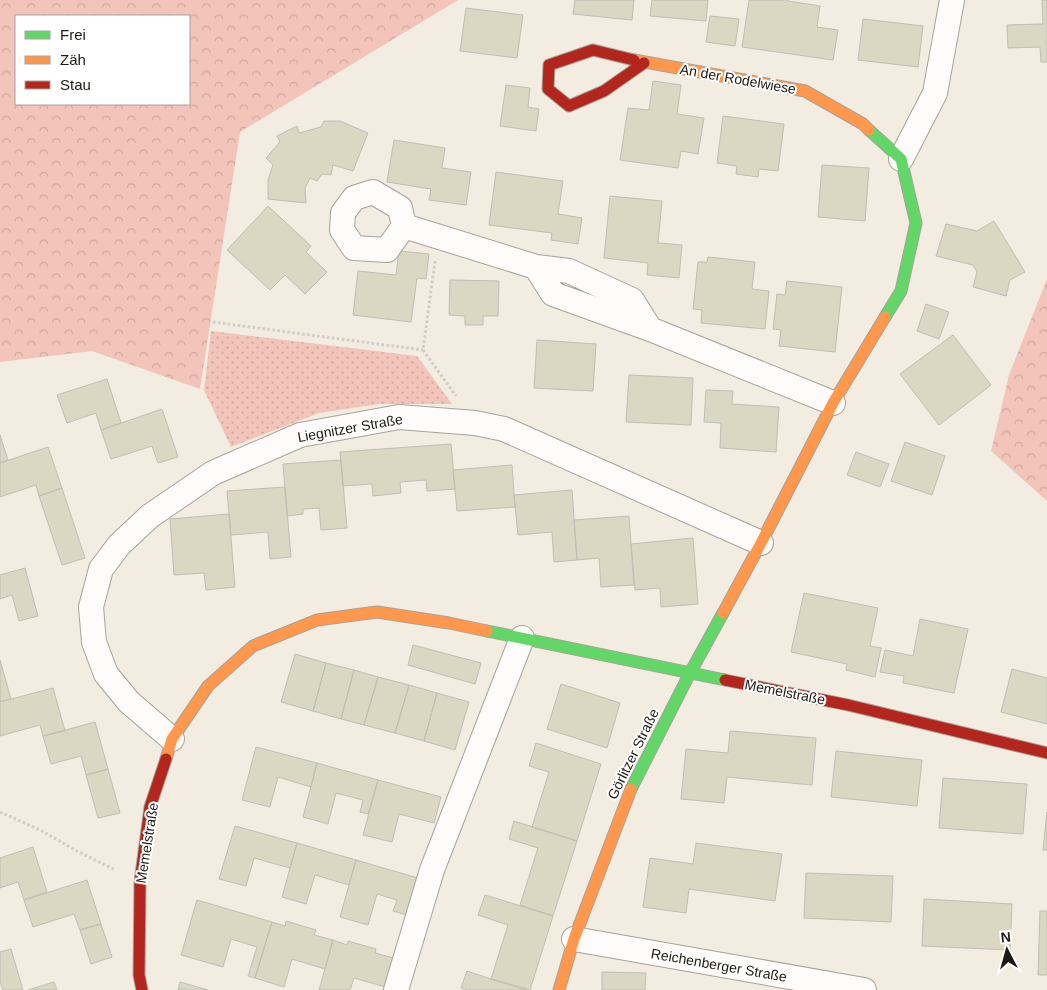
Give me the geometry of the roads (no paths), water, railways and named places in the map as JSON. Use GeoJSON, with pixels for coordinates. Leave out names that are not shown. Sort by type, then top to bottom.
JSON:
{"type":"FeatureCollection","features":[{"type":"Feature","properties":{"kind":"street"},"geometry":{"type":"LineString","coordinates":[[761,543],[833,403],[901,291],[916,223],[901,159],[935,93],[952,0]]}},
{"type":"Feature","properties":{"kind":"street","name":"An der Rodelwiese"},"geometry":{"type":"LineString","coordinates":[[644,63],[604,91],[569,106],[548,89],[549,65],[593,50],[644,63],[805,91],[862,124],[901,159]]}},
{"type":"Feature","properties":{"kind":"street"},"geometry":{"type":"LineString","coordinates":[[404,226],[536,267],[553,294],[650,329],[833,403]]}},
{"type":"Feature","properties":{"kind":"street","name":"Liegnitzer Straße"},"geometry":{"type":"LineString","coordinates":[[172,739],[129,702],[106,674],[94,642],[91,607],[101,569],[119,545],[150,516],[213,472],[300,435],[399,417],[475,423],[504,429],[761,543]]}},
{"type":"Feature","properties":{"kind":"street","name":"Görlitzer Straße"},"geometry":{"type":"LineString","coordinates":[[560,990],[574,939],[627,798],[690,673],[761,543]]}},
{"type":"Feature","properties":{"kind":"street","name":"Memelstraße"},"geometry":{"type":"LineString","coordinates":[[142,990],[139,975],[140,882],[150,808],[172,739],[208,686],[253,646],[317,620],[377,612],[448,623],[848,705],[1047,753]]}},
{"type":"Feature","properties":{"kind":"street"},"geometry":{"type":"LineString","coordinates":[[396,990],[432,870],[522,638]]}},
{"type":"Feature","properties":{"kind":"street","name":"Reichenberger Straße"},"geometry":{"type":"LineString","coordinates":[[574,939],[864,990]]}}]}
